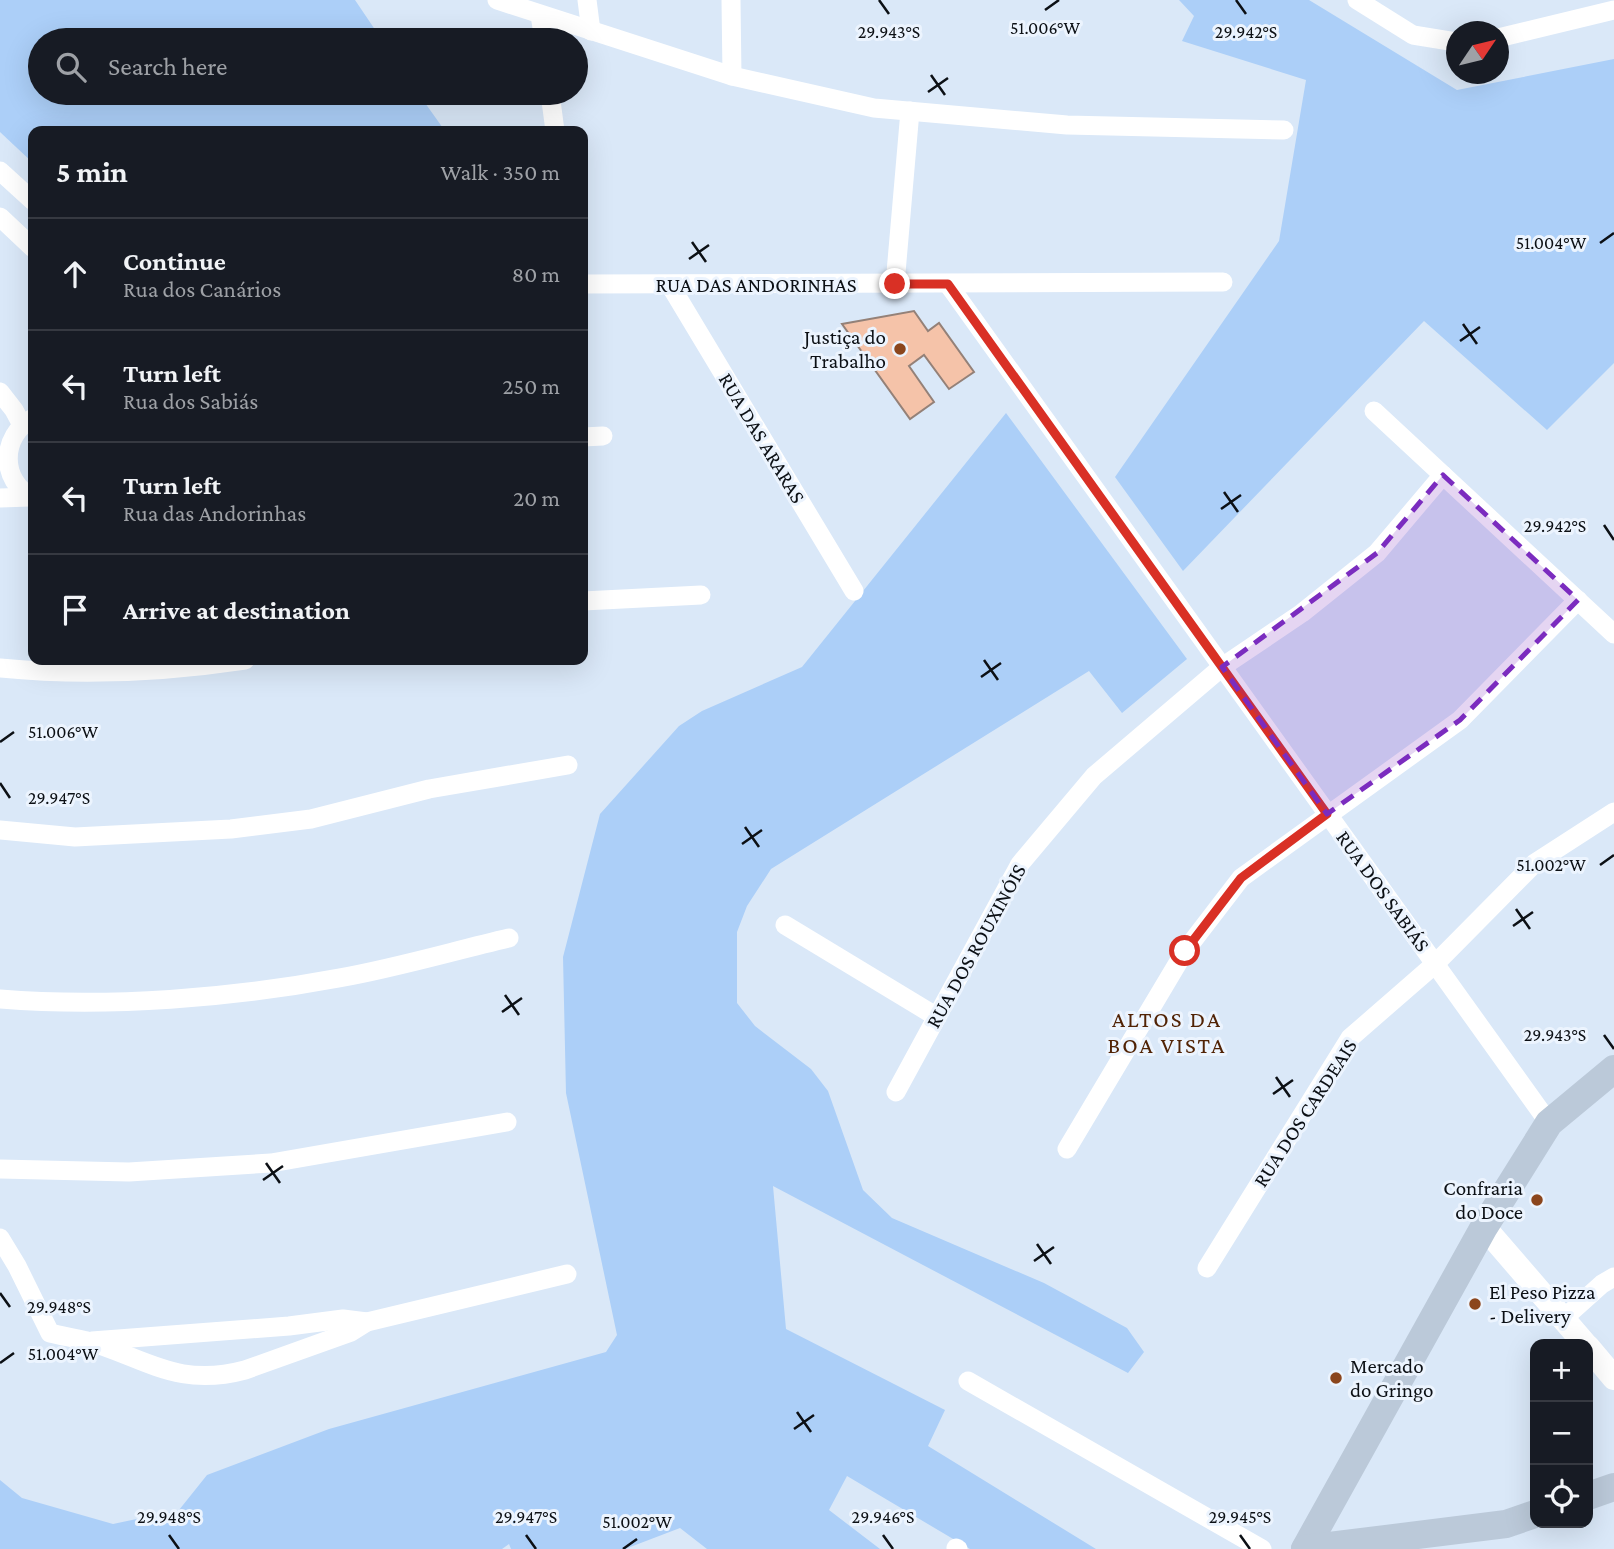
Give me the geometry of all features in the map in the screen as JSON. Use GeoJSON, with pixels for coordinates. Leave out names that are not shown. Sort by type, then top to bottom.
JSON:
{"type":"FeatureCollection","features":[{"type":"Feature","properties":{"kind":"main road"},"geometry":{"type":"LineString","coordinates":[[1305,1549],[1484,1227],[1549,1123],[1614,1069]]}},
{"type":"Feature","properties":{"kind":"main road"},"geometry":{"type":"LineString","coordinates":[[1593,1494],[1614,1487]]}},
{"type":"Feature","properties":{"kind":"main road"},"geometry":{"type":"LineString","coordinates":[[1323,1515],[1334,1546]]}},
{"type":"Feature","properties":{"kind":"main road"},"geometry":{"type":"LineString","coordinates":[[1305,1549],[1506,1524],[1530,1516]]}},
{"type":"Feature","properties":{"kind":"street"},"geometry":{"type":"LineString","coordinates":[[497,0],[581,28]]}},
{"type":"Feature","properties":{"kind":"street"},"geometry":{"type":"LineString","coordinates":[[587,0],[591,31]]}},
{"type":"Feature","properties":{"kind":"street"},"geometry":{"type":"LineString","coordinates":[[732,0],[732,76]]}},
{"type":"Feature","properties":{"kind":"street"},"geometry":{"type":"LineString","coordinates":[[1357,0],[1413,35],[1446,40]]}},
{"type":"Feature","properties":{"kind":"street"},"geometry":{"type":"LineString","coordinates":[[1509,36],[1614,10]]}},
{"type":"Feature","properties":{"kind":"street"},"geometry":{"type":"LineString","coordinates":[[540,15],[542,28]]}},
{"type":"Feature","properties":{"kind":"street"},"geometry":{"type":"LineString","coordinates":[[588,30],[732,76],[874,108],[1067,125],[1284,130]]}},
{"type":"Feature","properties":{"kind":"street"},"geometry":{"type":"LineString","coordinates":[[552,105],[554,126]]}},
{"type":"Feature","properties":{"kind":"street"},"geometry":{"type":"LineString","coordinates":[[895,284],[910,111]]}},
{"type":"Feature","properties":{"kind":"street"},"geometry":{"type":"LineString","coordinates":[[0,171],[28,196]]}},
{"type":"Feature","properties":{"kind":"street"},"geometry":{"type":"LineString","coordinates":[[0,217],[28,243]]}},
{"type":"Feature","properties":{"kind":"street","name":"RUA DAS ANDORINHAS"},"geometry":{"type":"LineString","coordinates":[[588,284],[1223,282]]}},
{"type":"Feature","properties":{"kind":"street","name":"RUA DOS SABIÁS"},"geometry":{"type":"LineString","coordinates":[[948,284],[1549,1123]]}},
{"type":"Feature","properties":{"kind":"street","name":"RUA DAS ARARAS"},"geometry":{"type":"LineString","coordinates":[[670,285],[854,591]]}},
{"type":"Feature","properties":{"kind":"street"},"geometry":{"type":"LineString","coordinates":[[0,392],[27,422],[10,442],[4,457],[15,483],[28,494]]}},
{"type":"Feature","properties":{"kind":"street"},"geometry":{"type":"LineString","coordinates":[[1374,411],[1614,634]]}},
{"type":"Feature","properties":{"kind":"street"},"geometry":{"type":"LineString","coordinates":[[588,437],[603,436]]}},
{"type":"Feature","properties":{"kind":"street","name":"RUA DOS ROUXINÓIS"},"geometry":{"type":"LineString","coordinates":[[896,1092],[1020,864],[1094,776],[1222,667],[1302,613],[1377,553],[1443,475]]}},
{"type":"Feature","properties":{"kind":"street"},"geometry":{"type":"LineString","coordinates":[[0,498],[28,498]]}},
{"type":"Feature","properties":{"kind":"street"},"geometry":{"type":"LineString","coordinates":[[588,601],[701,595]]}},
{"type":"Feature","properties":{"kind":"street"},"geometry":{"type":"LineString","coordinates":[[1067,1150],[1185,951],[1241,878],[1460,720],[1578,600]]}},
{"type":"Feature","properties":{"kind":"street"},"geometry":{"type":"LineString","coordinates":[[0,667],[43,672],[212,665]]}},
{"type":"Feature","properties":{"kind":"street"},"geometry":{"type":"LineString","coordinates":[[0,830],[75,837],[231,829],[311,819],[429,789],[568,765]]}},
{"type":"Feature","properties":{"kind":"street","name":"RUA DOS CARDEAIS"},"geometry":{"type":"LineString","coordinates":[[1207,1268],[1350,1038],[1435,964],[1535,863],[1614,812]]}},
{"type":"Feature","properties":{"kind":"street"},"geometry":{"type":"LineString","coordinates":[[785,925],[937,1017]]}},
{"type":"Feature","properties":{"kind":"street"},"geometry":{"type":"LineString","coordinates":[[0,999],[123,1002],[250,991],[340,978],[509,938]]}},
{"type":"Feature","properties":{"kind":"street"},"geometry":{"type":"LineString","coordinates":[[0,1169],[129,1172],[271,1163],[507,1122]]}},
{"type":"Feature","properties":{"kind":"street"},"geometry":{"type":"LineString","coordinates":[[1484,1227],[1580,1339]]}},
{"type":"Feature","properties":{"kind":"street"},"geometry":{"type":"LineString","coordinates":[[0,1238],[50,1333],[88,1341],[163,1370],[209,1377],[245,1370],[351,1332],[367,1322],[568,1274]]}},
{"type":"Feature","properties":{"kind":"street"},"geometry":{"type":"LineString","coordinates":[[1563,1318],[1614,1277]]}},
{"type":"Feature","properties":{"kind":"street"},"geometry":{"type":"LineString","coordinates":[[88,1341],[289,1326],[343,1319],[367,1322]]}},
{"type":"Feature","properties":{"kind":"street"},"geometry":{"type":"LineString","coordinates":[[1593,1354],[1614,1378]]}},
{"type":"Feature","properties":{"kind":"street"},"geometry":{"type":"LineString","coordinates":[[968,1381],[1262,1549]]}},
{"type":"Feature","properties":{"kind":"highlighted area"},"geometry":{"type":"Polygon","coordinates":[[[1443,475],[1578,600],[1460,720],[1327,814],[1222,667],[1377,553],[1443,475]]]}},
{"type":"Feature","properties":{"kind":"shaded area"},"geometry":{"type":"Polygon","coordinates":[[[0,0],[355,0],[374,28],[28,28],[28,105],[427,105],[441,126],[28,126],[28,158],[0,132],[0,0]]]}},
{"type":"Feature","properties":{"kind":"shaded area"},"geometry":{"type":"Polygon","coordinates":[[[1179,0],[1309,0],[1457,90],[1487,84],[1509,84],[1509,80],[1614,59],[1614,363],[1547,430],[1424,321],[1183,571],[1115,477],[1279,241],[1306,80],[1182,41],[1194,16],[1179,0]]]}},
{"type":"Feature","properties":{"kind":"shaded area"},"geometry":{"type":"Polygon","coordinates":[[[1006,413],[1187,659],[1122,713],[1089,671],[771,869],[747,906],[737,932],[737,1003],[755,1026],[811,1069],[828,1091],[863,1190],[892,1218],[1044,1283],[1127,1328],[1144,1352],[1128,1373],[773,1186],[786,1329],[945,1410],[928,1446],[1096,1549],[970,1549],[847,1476],[829,1510],[880,1549],[707,1549],[680,1528],[625,1549],[511,1549],[509,1544],[502,1549],[0,1549],[0,1480],[22,1498],[113,1524],[179,1510],[207,1475],[329,1429],[606,1352],[617,1335],[566,1093],[563,957],[600,814],[679,726],[702,711],[802,667],[1006,413]]]}},
{"type":"Feature","properties":{"kind":"building"},"geometry":{"type":"Polygon","coordinates":[[[914,311],[928,331],[939,323],[974,372],[949,389],[924,355],[909,366],[934,402],[910,419],[842,324],[914,311]]]}},
{"type":"Feature","properties":{"kind":"place","name":"Justiça do Trabalho"},"geometry":{"type":"Point","coordinates":[900,349]}},
{"type":"Feature","properties":{"kind":"place","name":"Confraria do Doce"},"geometry":{"type":"Point","coordinates":[1537,1200]}},
{"type":"Feature","properties":{"kind":"place","name":"El Peso Pizza - Delivery"},"geometry":{"type":"Point","coordinates":[1475,1304]}},
{"type":"Feature","properties":{"kind":"place","name":"Mercado do Gringo"},"geometry":{"type":"Point","coordinates":[1336,1378]}},
{"type":"Feature","properties":{"kind":"district","name":"ALTOS DA BOA VISTA"},"geometry":{"type":"Point","coordinates":[1167,1032]}},
{"type":"Feature","properties":{"kind":"route"},"geometry":{"type":"LineString","coordinates":[[895,284],[948,284],[1327,814],[1241,878],[1185,951]]}}]}
